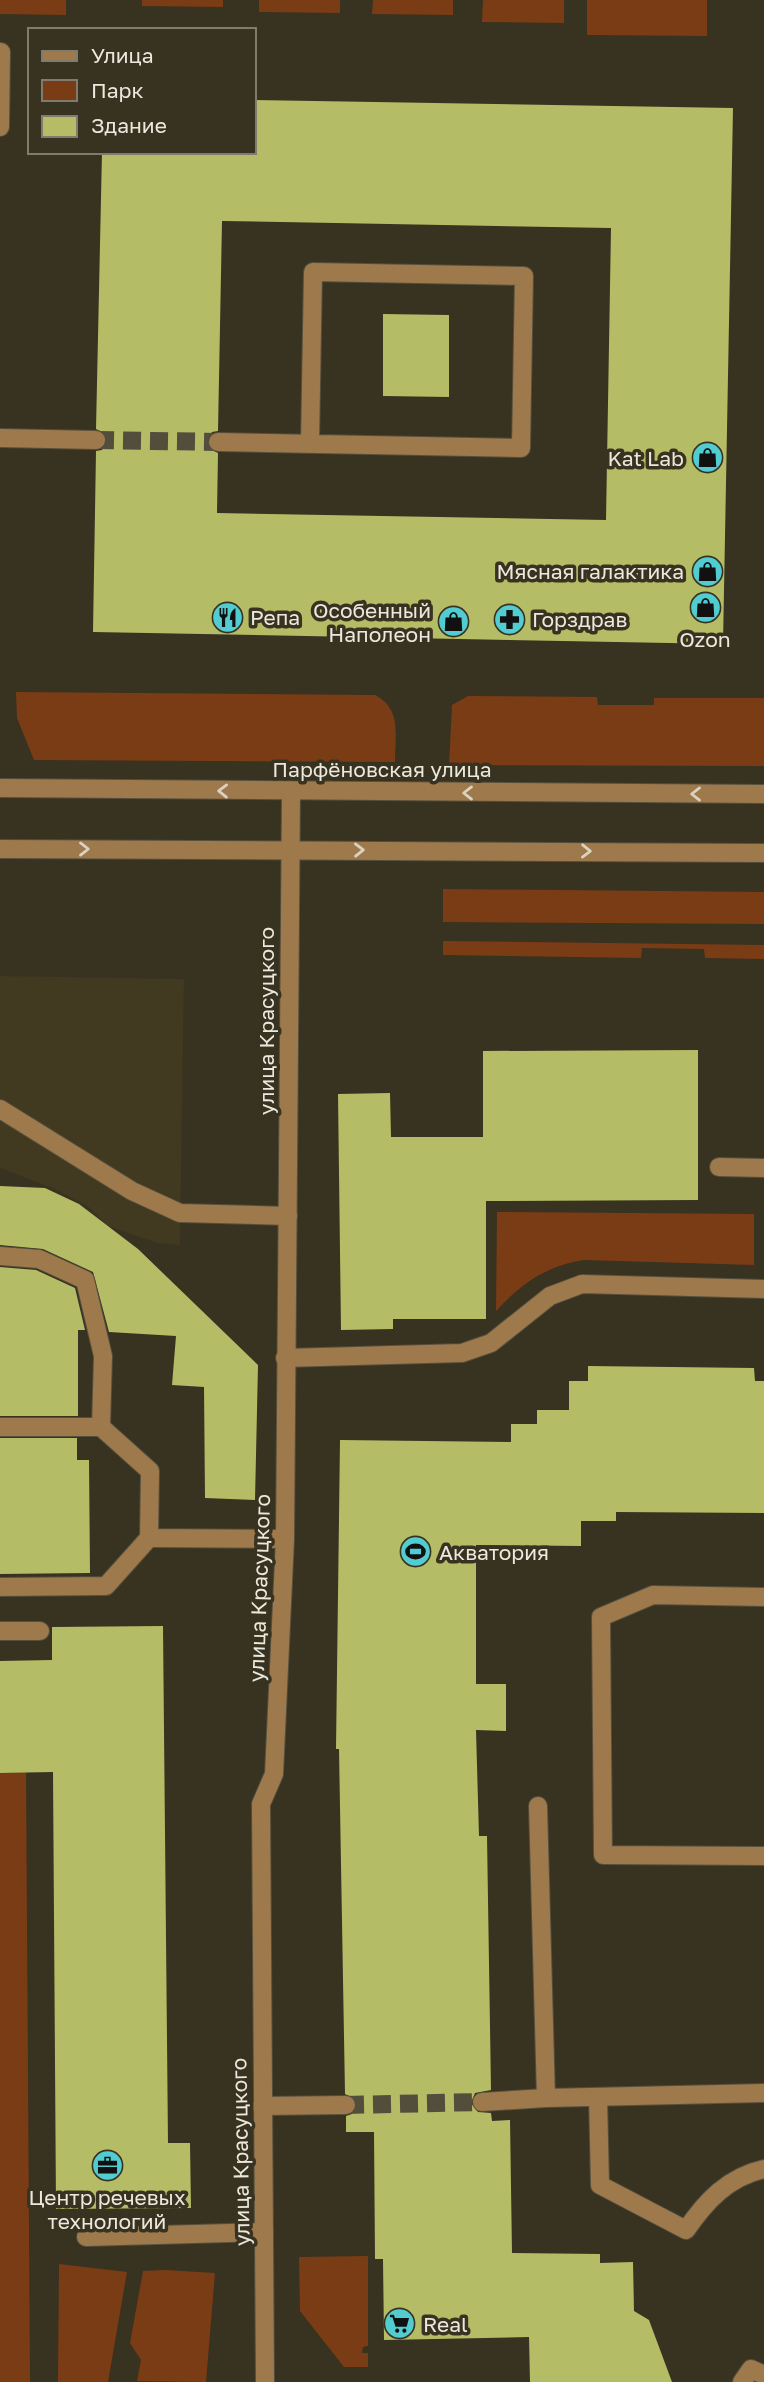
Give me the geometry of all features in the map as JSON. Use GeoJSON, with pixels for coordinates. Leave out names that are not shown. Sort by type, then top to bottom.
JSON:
{"type":"FeatureCollection","features":[{"type":"Feature","properties":{"kind":"street"},"geometry":{"type":"LineString","coordinates":[[0,127],[1,52]]}},
{"type":"Feature","properties":{"kind":"street"},"geometry":{"type":"LineString","coordinates":[[218,442],[310,444],[521,448],[524,276],[313,272],[310,444]]}},
{"type":"Feature","properties":{"kind":"street"},"geometry":{"type":"LineString","coordinates":[[0,438],[96,440]]}},
{"type":"Feature","properties":{"kind":"street","name":"Парфёновская улица"},"geometry":{"type":"LineString","coordinates":[[0,788],[764,794]]}},
{"type":"Feature","properties":{"kind":"street","name":"улица Красуцкого"},"geometry":{"type":"LineString","coordinates":[[265,2382],[261,1804],[274,1774],[285,1539],[291,792]]}},
{"type":"Feature","properties":{"kind":"street"},"geometry":{"type":"LineString","coordinates":[[0,849],[764,853]]}},
{"type":"Feature","properties":{"kind":"street"},"geometry":{"type":"LineString","coordinates":[[0,1109],[5,1109],[132,1191],[180,1213],[288,1216]]}},
{"type":"Feature","properties":{"kind":"street"},"geometry":{"type":"LineString","coordinates":[[719,1167],[764,1168]]}},
{"type":"Feature","properties":{"kind":"street"},"geometry":{"type":"LineString","coordinates":[[0,1256],[39,1259],[85,1280],[103,1356],[100,1427]]}},
{"type":"Feature","properties":{"kind":"street"},"geometry":{"type":"LineString","coordinates":[[285,1358],[462,1353],[491,1343],[550,1296],[582,1284],[764,1289]]}},
{"type":"Feature","properties":{"kind":"street"},"geometry":{"type":"LineString","coordinates":[[0,1427],[100,1427],[150,1471],[149,1538],[107,1586],[0,1587]]}},
{"type":"Feature","properties":{"kind":"street"},"geometry":{"type":"LineString","coordinates":[[149,1538],[285,1539]]}},
{"type":"Feature","properties":{"kind":"street"},"geometry":{"type":"LineString","coordinates":[[764,1597],[653,1595],[601,1617],[603,1855],[764,1856]]}},
{"type":"Feature","properties":{"kind":"street"},"geometry":{"type":"LineString","coordinates":[[0,1631],[40,1630]]}},
{"type":"Feature","properties":{"kind":"street"},"geometry":{"type":"LineString","coordinates":[[538,1806],[546,2098]]}},
{"type":"Feature","properties":{"kind":"street"},"geometry":{"type":"LineString","coordinates":[[482,2102],[764,2093]]}},
{"type":"Feature","properties":{"kind":"street"},"geometry":{"type":"LineString","coordinates":[[598,2097],[600,2185],[686,2230],[703,2205],[725,2185],[764,2169]]}},
{"type":"Feature","properties":{"kind":"street"},"geometry":{"type":"LineString","coordinates":[[262,2106],[346,2105]]}},
{"type":"Feature","properties":{"kind":"street"},"geometry":{"type":"LineString","coordinates":[[86,2237],[264,2232]]}},
{"type":"Feature","properties":{"kind":"street"},"geometry":{"type":"LineString","coordinates":[[742,2382],[751,2369],[764,2375]]}},
{"type":"Feature","properties":{"kind":"shaded area"},"geometry":{"type":"Polygon","coordinates":[[[0,976],[184,979],[180,1245],[157,1243],[108,1226],[89,1207],[55,1189],[0,1168],[0,976]]]}},
{"type":"Feature","properties":{"kind":"green space"},"geometry":{"type":"Polygon","coordinates":[[[0,0],[66,0],[66,15],[0,14],[0,0]]]}},
{"type":"Feature","properties":{"kind":"green space"},"geometry":{"type":"Polygon","coordinates":[[[142,0],[223,0],[223,7],[142,6],[142,0]]]}},
{"type":"Feature","properties":{"kind":"green space"},"geometry":{"type":"Polygon","coordinates":[[[259,0],[340,0],[340,13],[259,12],[259,0]]]}},
{"type":"Feature","properties":{"kind":"green space"},"geometry":{"type":"Polygon","coordinates":[[[373,0],[453,0],[453,15],[372,14],[373,0]]]}},
{"type":"Feature","properties":{"kind":"green space"},"geometry":{"type":"Polygon","coordinates":[[[483,0],[564,0],[564,23],[482,22],[483,0]]]}},
{"type":"Feature","properties":{"kind":"green space"},"geometry":{"type":"Polygon","coordinates":[[[587,0],[707,0],[707,36],[587,35],[587,0]]]}},
{"type":"Feature","properties":{"kind":"green space"},"geometry":{"type":"Polygon","coordinates":[[[16,692],[375,695],[384,701],[393,715],[396,733],[395,762],[34,760],[17,718],[16,692]]]}},
{"type":"Feature","properties":{"kind":"green space"},"geometry":{"type":"Polygon","coordinates":[[[468,696],[597,697],[598,705],[654,705],[654,698],[764,698],[764,766],[449,765],[452,705],[468,696]]]}},
{"type":"Feature","properties":{"kind":"green space"},"geometry":{"type":"Polygon","coordinates":[[[443,889],[764,892],[764,924],[443,922],[443,889]]]}},
{"type":"Feature","properties":{"kind":"green space"},"geometry":{"type":"Polygon","coordinates":[[[443,941],[764,945],[764,959],[705,958],[704,949],[642,948],[641,958],[443,955],[443,941]]]}},
{"type":"Feature","properties":{"kind":"green space"},"geometry":{"type":"Polygon","coordinates":[[[497,1212],[754,1214],[754,1265],[584,1260],[546,1271],[515,1292],[496,1311],[497,1212]]]}},
{"type":"Feature","properties":{"kind":"green space"},"geometry":{"type":"Polygon","coordinates":[[[26,1772],[30,2382],[0,2382],[0,1773],[26,1772]]]}},
{"type":"Feature","properties":{"kind":"green space"},"geometry":{"type":"Polygon","coordinates":[[[368,2256],[368,2346],[363,2347],[362,2353],[368,2353],[368,2367],[344,2367],[300,2311],[299,2257],[368,2256]]]}},
{"type":"Feature","properties":{"kind":"green space"},"geometry":{"type":"Polygon","coordinates":[[[59,2264],[127,2272],[108,2382],[58,2382],[59,2264]]]}},
{"type":"Feature","properties":{"kind":"green space"},"geometry":{"type":"Polygon","coordinates":[[[143,2271],[215,2273],[206,2382],[137,2381],[141,2360],[130,2343],[143,2271]]]}},
{"type":"Feature","properties":{"kind":"building"},"geometry":{"type":"Polygon","coordinates":[[[256,100],[733,108],[723,644],[93,632],[96,451],[102,450],[107,441],[106,434],[96,429],[102,154],[256,154],[256,100]],[[222,221],[218,431],[212,432],[207,441],[208,448],[218,453],[217,513],[606,520],[611,228],[222,221]]]}},
{"type":"Feature","properties":{"kind":"building"},"geometry":{"type":"Polygon","coordinates":[[[383,314],[449,315],[449,397],[383,396],[383,314]]]}},
{"type":"Feature","properties":{"kind":"building"},"geometry":{"type":"Polygon","coordinates":[[[698,1050],[698,1200],[486,1201],[486,1319],[393,1319],[393,1329],[341,1330],[338,1094],[390,1093],[391,1137],[483,1137],[483,1051],[698,1050]]]}},
{"type":"Feature","properties":{"kind":"building"},"geometry":{"type":"Polygon","coordinates":[[[0,1186],[45,1188],[79,1204],[138,1249],[258,1365],[255,1500],[205,1498],[204,1387],[172,1385],[176,1336],[109,1332],[93,1272],[43,1249],[0,1245],[0,1186]]]}},
{"type":"Feature","properties":{"kind":"building"},"geometry":{"type":"Polygon","coordinates":[[[0,1267],[36,1270],[75,1288],[85,1330],[78,1330],[78,1416],[0,1416],[0,1267]]]}},
{"type":"Feature","properties":{"kind":"building"},"geometry":{"type":"Polygon","coordinates":[[[588,1366],[754,1368],[755,1381],[764,1381],[764,1513],[616,1512],[616,1521],[581,1521],[581,1546],[476,1545],[476,1684],[506,1684],[506,1731],[476,1730],[479,1836],[487,1836],[491,2090],[475,2093],[471,2103],[478,2112],[491,2113],[492,2121],[510,2120],[512,2253],[600,2254],[600,2263],[633,2262],[634,2311],[649,2320],[672,2382],[530,2382],[529,2337],[384,2340],[383,2259],[375,2259],[374,2132],[346,2132],[346,2116],[352,2114],[357,2106],[355,2099],[345,2094],[339,1749],[336,1749],[340,1440],[511,1442],[511,1424],[537,1424],[537,1410],[569,1410],[569,1381],[588,1381],[588,1366]]]}},
{"type":"Feature","properties":{"kind":"building"},"geometry":{"type":"Polygon","coordinates":[[[0,1438],[77,1438],[77,1460],[89,1460],[90,1573],[0,1574],[0,1438]]]}},
{"type":"Feature","properties":{"kind":"building"},"geometry":{"type":"Polygon","coordinates":[[[163,1626],[168,2143],[190,2143],[191,2208],[56,2209],[53,1772],[0,1773],[0,1661],[52,1660],[52,1627],[163,1626]]]}},
{"type":"Feature","properties":{"kind":"tunnel"},"geometry":{"type":"LineString","coordinates":[[96,440],[218,442]]}},
{"type":"Feature","properties":{"kind":"tunnel"},"geometry":{"type":"LineString","coordinates":[[346,2105],[482,2102]]}},
{"type":"Feature","properties":{"kind":"place","name":"Kat Lab"},"geometry":{"type":"Point","coordinates":[707,458]}},
{"type":"Feature","properties":{"kind":"place","name":"Мясная галактика"},"geometry":{"type":"Point","coordinates":[707,571]}},
{"type":"Feature","properties":{"kind":"place","name":"Ozon"},"geometry":{"type":"Point","coordinates":[705,607]}},
{"type":"Feature","properties":{"kind":"place","name":"Репа"},"geometry":{"type":"Point","coordinates":[227,617]}},
{"type":"Feature","properties":{"kind":"place","name":"Горздрав"},"geometry":{"type":"Point","coordinates":[509,619]}},
{"type":"Feature","properties":{"kind":"place","name":"Особенный Наполеон"},"geometry":{"type":"Point","coordinates":[454,622]}},
{"type":"Feature","properties":{"kind":"place","name":"Акватория"},"geometry":{"type":"Point","coordinates":[416,1552]}},
{"type":"Feature","properties":{"kind":"place","name":"Центр речевых технологий"},"geometry":{"type":"Point","coordinates":[107,2165]}},
{"type":"Feature","properties":{"kind":"place","name":"Real"},"geometry":{"type":"Point","coordinates":[400,2324]}}]}
